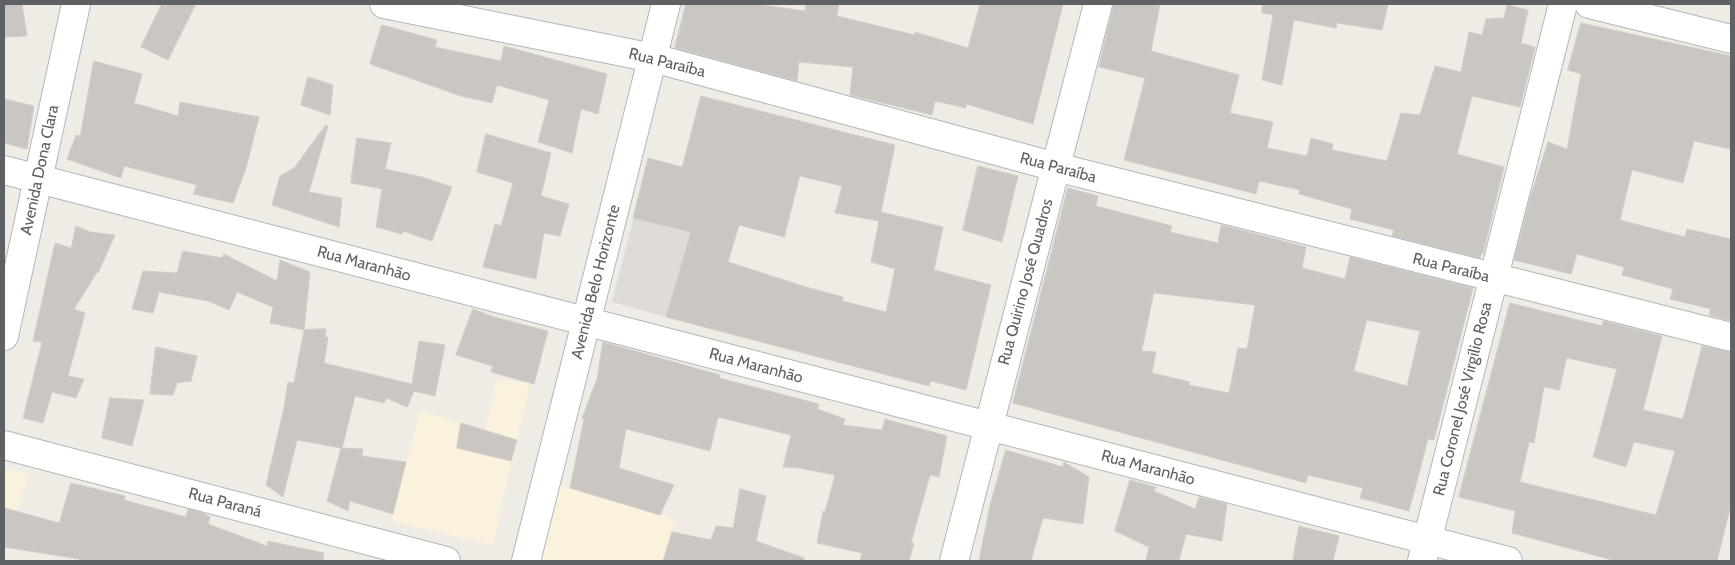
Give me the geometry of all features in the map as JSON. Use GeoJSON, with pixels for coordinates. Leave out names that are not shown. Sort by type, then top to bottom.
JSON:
{"type":"FeatureCollection","features":[{"type":"Feature","properties":{"kind":"street","name":"Avenida Dona Clara"},"geometry":{"type":"LineString","coordinates":[[4,336],[76,4]]}},
{"type":"Feature","properties":{"kind":"street","name":"Rua Paraíba"},"geometry":{"type":"LineString","coordinates":[[384,4],[652,58],[1056,167],[1731,338]]}},
{"type":"Feature","properties":{"kind":"street","name":"Avenida Belo Horizonte"},"geometry":{"type":"LineString","coordinates":[[526,561],[666,4]]}},
{"type":"Feature","properties":{"kind":"street","name":"Rua Quirino José Quadros"},"geometry":{"type":"LineString","coordinates":[[954,561],[1098,4]]}},
{"type":"Feature","properties":{"kind":"street","name":"Rua Coronel José Virgílio Rosa"},"geometry":{"type":"LineString","coordinates":[[1425,551],[1562,4]]}},
{"type":"Feature","properties":{"kind":"street"},"geometry":{"type":"LineString","coordinates":[[1589,4],[1731,39]]}},
{"type":"Feature","properties":{"kind":"street","name":"Rua Maranhão"},"geometry":{"type":"LineString","coordinates":[[4,170],[989,426],[1425,551],[1508,561]]}},
{"type":"Feature","properties":{"kind":"street","name":"Rua Paraná"},"geometry":{"type":"LineString","coordinates":[[4,445],[446,561]]}},
{"type":"Feature","properties":{"kind":"shaded area"},"geometry":{"type":"Polygon","coordinates":[[[638,200],[696,215],[666,317],[612,302],[638,200]]]}},
{"type":"Feature","properties":{"kind":"shaded area"},"geometry":{"type":"Polygon","coordinates":[[[497,379],[530,383],[517,440],[485,431],[497,379]]]}},
{"type":"Feature","properties":{"kind":"shaded area"},"geometry":{"type":"Polygon","coordinates":[[[420,411],[461,423],[457,448],[511,461],[493,545],[391,521],[420,411]]]}},
{"type":"Feature","properties":{"kind":"shaded area"},"geometry":{"type":"Polygon","coordinates":[[[4,468],[29,473],[18,510],[4,507],[4,468]]]}},
{"type":"Feature","properties":{"kind":"shaded area"},"geometry":{"type":"Polygon","coordinates":[[[560,485],[676,520],[663,561],[542,561],[560,485]]]}},
{"type":"Feature","properties":{"kind":"building"},"geometry":{"type":"Polygon","coordinates":[[[4,4],[22,4],[27,36],[4,37],[4,4]]]}},
{"type":"Feature","properties":{"kind":"building"},"geometry":{"type":"Polygon","coordinates":[[[162,4],[196,4],[168,60],[141,47],[162,4]]]}},
{"type":"Feature","properties":{"kind":"building"},"geometry":{"type":"Polygon","coordinates":[[[686,4],[755,4],[805,11],[806,4],[839,4],[837,16],[915,35],[915,32],[968,48],[980,4],[1063,4],[1033,124],[966,104],[966,108],[935,101],[932,115],[850,95],[853,67],[799,62],[797,81],[675,48],[686,4]]]}},
{"type":"Feature","properties":{"kind":"building"},"geometry":{"type":"Polygon","coordinates":[[[1114,4],[1160,4],[1151,51],[1239,75],[1230,113],[1273,122],[1267,148],[1307,156],[1311,138],[1333,144],[1332,150],[1387,161],[1401,113],[1420,115],[1435,66],[1461,72],[1469,32],[1482,35],[1486,19],[1504,18],[1507,5],[1528,10],[1521,43],[1535,47],[1520,107],[1472,96],[1457,154],[1504,167],[1483,254],[1480,258],[1392,236],[1394,230],[1350,219],[1352,209],[1299,194],[1300,190],[1259,181],[1256,194],[1124,160],[1145,78],[1099,67],[1114,4]]]}},
{"type":"Feature","properties":{"kind":"building"},"geometry":{"type":"Polygon","coordinates":[[[1263,4],[1388,4],[1382,30],[1337,23],[1336,28],[1294,20],[1282,85],[1262,80],[1273,15],[1262,13],[1263,4]]]}},
{"type":"Feature","properties":{"kind":"building"},"geometry":{"type":"Polygon","coordinates":[[[1581,23],[1731,56],[1731,149],[1694,141],[1683,183],[1632,170],[1620,220],[1685,237],[1687,229],[1731,239],[1731,321],[1709,315],[1711,309],[1670,299],[1673,289],[1622,275],[1624,267],[1577,254],[1571,274],[1514,260],[1530,198],[1548,142],[1567,149],[1581,74],[1568,70],[1581,23]]]}},
{"type":"Feature","properties":{"kind":"building"},"geometry":{"type":"Polygon","coordinates":[[[382,25],[437,40],[435,47],[501,61],[504,46],[607,74],[598,114],[581,109],[572,153],[538,142],[549,100],[497,85],[492,103],[461,96],[370,64],[382,25]]]}},
{"type":"Feature","properties":{"kind":"building"},"geometry":{"type":"Polygon","coordinates":[[[94,61],[142,74],[134,103],[178,116],[180,102],[259,117],[246,168],[233,203],[193,194],[197,185],[124,166],[121,178],[67,159],[76,135],[80,136],[94,61]]]}},
{"type":"Feature","properties":{"kind":"building"},"geometry":{"type":"Polygon","coordinates":[[[308,77],[333,85],[330,115],[301,105],[308,77]]]}},
{"type":"Feature","properties":{"kind":"building"},"geometry":{"type":"Polygon","coordinates":[[[701,96],[895,145],[881,212],[943,227],[934,270],[991,285],[966,390],[931,381],[929,386],[666,317],[691,232],[633,218],[648,158],[682,167],[701,96]],[[800,176],[784,237],[739,225],[728,262],[843,297],[842,301],[886,312],[895,269],[871,262],[879,221],[835,213],[842,186],[800,176]]]}},
{"type":"Feature","properties":{"kind":"building"},"geometry":{"type":"Polygon","coordinates":[[[4,99],[34,106],[27,149],[4,143],[4,99]]]}},
{"type":"Feature","properties":{"kind":"building"},"geometry":{"type":"Polygon","coordinates":[[[326,125],[328,126],[309,192],[342,198],[339,227],[272,205],[280,176],[294,168],[326,125]]]}},
{"type":"Feature","properties":{"kind":"building"},"geometry":{"type":"Polygon","coordinates":[[[486,134],[551,153],[541,196],[569,204],[560,236],[544,233],[536,279],[483,267],[495,224],[501,226],[513,183],[477,172],[486,134]]]}},
{"type":"Feature","properties":{"kind":"building"},"geometry":{"type":"Polygon","coordinates":[[[357,138],[391,143],[385,169],[422,177],[452,187],[432,241],[403,231],[402,234],[376,227],[382,189],[351,183],[357,138]]]}},
{"type":"Feature","properties":{"kind":"building"},"geometry":{"type":"Polygon","coordinates":[[[978,166],[1018,176],[1002,242],[963,230],[978,166]]]}},
{"type":"Feature","properties":{"kind":"building"},"geometry":{"type":"Polygon","coordinates":[[[1068,188],[1098,196],[1096,206],[1172,226],[1170,232],[1218,243],[1221,225],[1306,247],[1302,268],[1345,279],[1350,257],[1473,288],[1434,440],[1428,439],[1409,511],[1360,498],[1363,488],[1308,475],[1306,483],[1013,403],[1068,188]],[[1154,293],[1142,351],[1156,352],[1152,373],[1190,382],[1189,385],[1229,393],[1238,348],[1247,349],[1255,305],[1154,293]],[[1367,320],[1354,371],[1407,386],[1420,331],[1367,320]]]}},
{"type":"Feature","properties":{"kind":"building"},"geometry":{"type":"Polygon","coordinates":[[[76,226],[90,232],[115,235],[98,273],[74,309],[85,313],[68,376],[84,379],[76,398],[52,392],[43,423],[23,418],[42,342],[33,341],[55,243],[71,248],[76,226]]]}},
{"type":"Feature","properties":{"kind":"building"},"geometry":{"type":"Polygon","coordinates":[[[183,251],[222,258],[224,254],[277,281],[280,260],[310,272],[304,330],[270,323],[273,307],[237,292],[229,310],[208,301],[159,292],[153,313],[132,309],[143,271],[177,273],[183,251]]]}},
{"type":"Feature","properties":{"kind":"building"},"geometry":{"type":"Polygon","coordinates":[[[1510,303],[1602,326],[1603,321],[1662,336],[1643,410],[1683,419],[1702,346],[1731,352],[1731,504],[1717,561],[1616,561],[1512,533],[1515,511],[1459,497],[1510,303]],[[1567,358],[1559,390],[1544,387],[1534,443],[1529,442],[1520,482],[1656,515],[1675,451],[1634,442],[1626,467],[1593,457],[1617,369],[1567,358]]]}},
{"type":"Feature","properties":{"kind":"building"},"geometry":{"type":"Polygon","coordinates":[[[473,309],[494,317],[548,331],[534,384],[491,372],[493,366],[456,355],[473,309]]]}},
{"type":"Feature","properties":{"kind":"building"},"geometry":{"type":"Polygon","coordinates":[[[326,329],[325,337],[328,337],[324,363],[412,384],[419,341],[445,345],[435,396],[414,391],[407,407],[386,398],[384,403],[355,396],[342,448],[363,449],[362,456],[406,462],[393,514],[350,501],[348,511],[327,501],[341,448],[297,440],[283,497],[266,485],[284,408],[288,382],[294,383],[304,330],[326,329]]]}},
{"type":"Feature","properties":{"kind":"building"},"geometry":{"type":"Polygon","coordinates":[[[603,342],[720,375],[719,378],[819,404],[817,409],[845,419],[843,425],[882,430],[885,419],[947,436],[939,477],[930,475],[911,543],[914,543],[909,561],[860,561],[862,553],[817,543],[823,511],[825,512],[835,475],[783,467],[791,435],[718,417],[710,451],[626,429],[619,468],[674,485],[660,515],[570,488],[584,419],[582,418],[597,379],[603,342]]]}},
{"type":"Feature","properties":{"kind":"building"},"geometry":{"type":"Polygon","coordinates":[[[156,347],[197,356],[191,381],[177,383],[173,395],[150,394],[156,347]]]}},
{"type":"Feature","properties":{"kind":"building"},"geometry":{"type":"Polygon","coordinates":[[[110,398],[144,400],[132,446],[102,438],[110,398]]]}},
{"type":"Feature","properties":{"kind":"building"},"geometry":{"type":"Polygon","coordinates":[[[461,423],[517,440],[511,461],[457,448],[461,423]]]}},
{"type":"Feature","properties":{"kind":"building"},"geometry":{"type":"Polygon","coordinates":[[[1006,450],[1063,467],[1064,462],[1089,477],[1083,524],[1043,518],[1031,561],[979,561],[990,505],[1006,450]]]}},
{"type":"Feature","properties":{"kind":"building"},"geometry":{"type":"Polygon","coordinates":[[[1130,480],[1156,487],[1154,491],[1195,509],[1199,497],[1227,504],[1222,541],[1186,534],[1179,561],[1146,561],[1149,547],[1115,531],[1130,480]]]}},
{"type":"Feature","properties":{"kind":"building"},"geometry":{"type":"Polygon","coordinates":[[[71,483],[125,496],[124,500],[186,517],[188,509],[203,513],[210,517],[208,524],[267,546],[268,541],[324,553],[323,561],[78,561],[79,559],[4,547],[4,508],[59,523],[71,483]]]}},
{"type":"Feature","properties":{"kind":"building"},"geometry":{"type":"Polygon","coordinates":[[[740,489],[766,496],[756,541],[804,558],[804,561],[663,561],[672,532],[711,540],[716,526],[733,528],[740,489]]]}},
{"type":"Feature","properties":{"kind":"building"},"geometry":{"type":"Polygon","coordinates":[[[1299,526],[1339,536],[1333,561],[1293,561],[1299,526]]]}}]}
